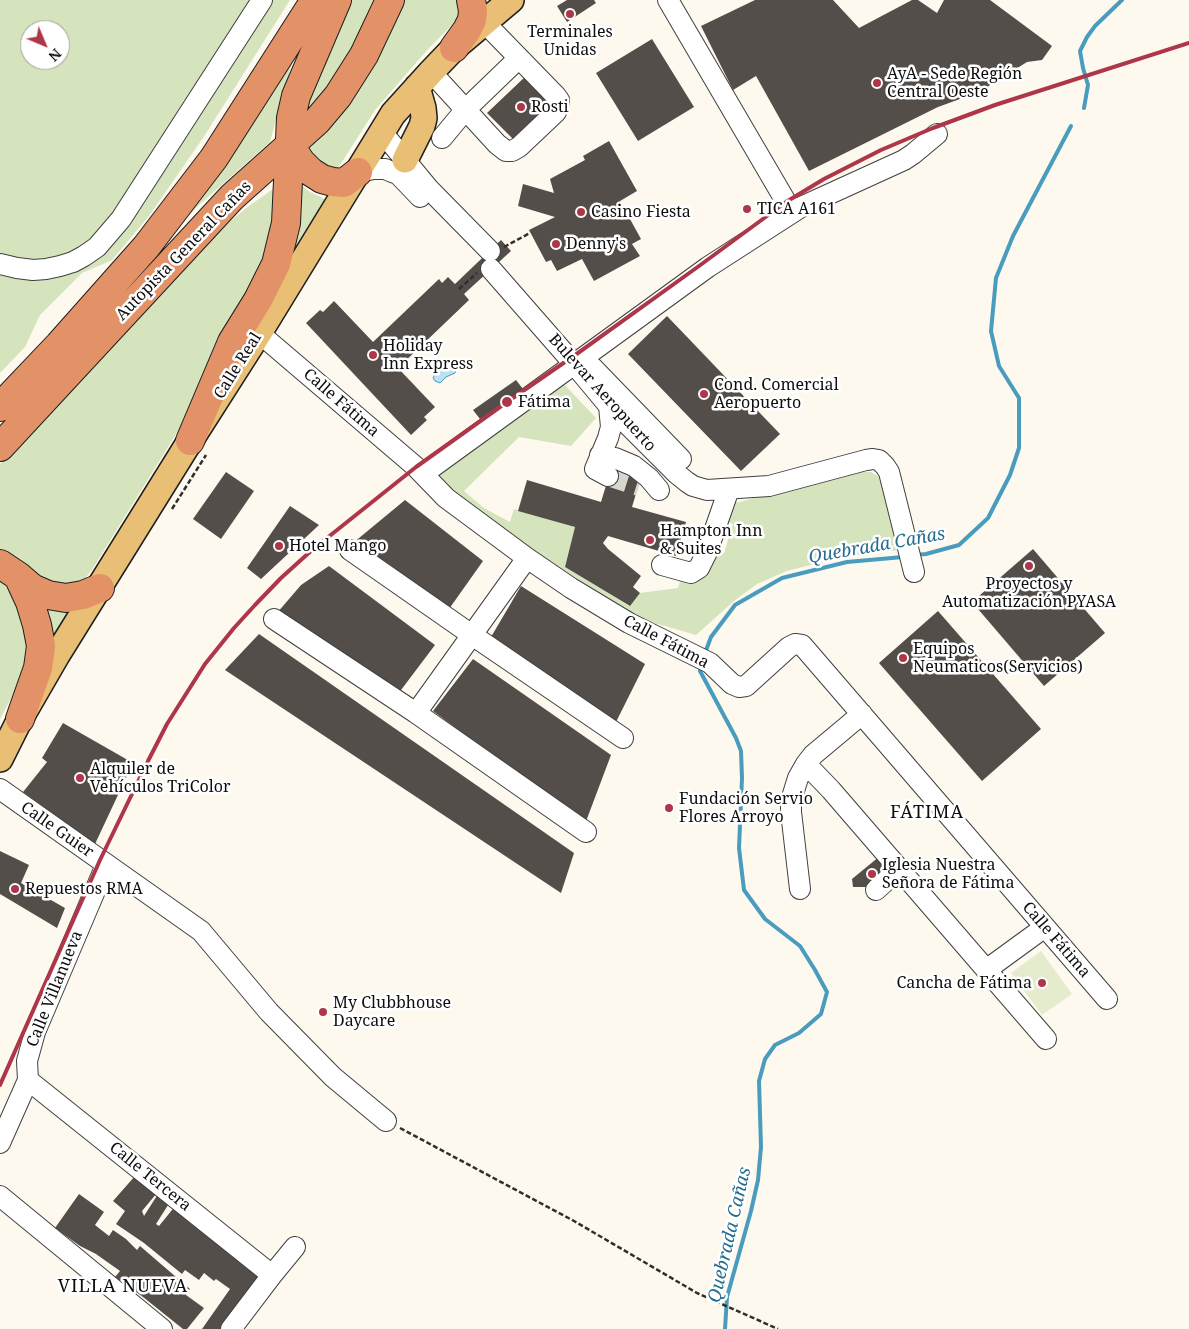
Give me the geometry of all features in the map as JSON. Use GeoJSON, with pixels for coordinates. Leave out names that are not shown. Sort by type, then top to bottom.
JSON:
{"type":"FeatureCollection","features":[{"type":"Feature","properties":{"kind":"highway","name":"Autopista General Cañas"},"geometry":{"type":"LineString","coordinates":[[0,407],[59,345],[146,247],[214,158],[315,0]]}},
{"type":"Feature","properties":{"kind":"highway"},"geometry":{"type":"LineString","coordinates":[[200,445],[232,342],[258,300],[276,264],[286,223],[291,118],[296,96],[337,0]]}},
{"type":"Feature","properties":{"kind":"highway","name":"Autopista General Cañas"},"geometry":{"type":"LineString","coordinates":[[0,447],[232,197],[318,121],[338,96],[364,56],[390,0]]}},
{"type":"Feature","properties":{"kind":"highway"},"geometry":{"type":"LineString","coordinates":[[454,48],[468,30],[473,11],[478,11]]}},
{"type":"Feature","properties":{"kind":"highway"},"geometry":{"type":"LineString","coordinates":[[290,146],[301,162],[311,172],[322,178],[344,183],[358,172]]}},
{"type":"Feature","properties":{"kind":"highway"},"geometry":{"type":"LineString","coordinates":[[9,570],[32,588],[48,595],[66,598],[83,595],[100,588]]}},
{"type":"Feature","properties":{"kind":"highway"},"geometry":{"type":"LineString","coordinates":[[9,570],[30,602],[38,625],[41,646],[38,668],[20,718]]}},
{"type":"Feature","properties":{"kind":"main road"},"geometry":{"type":"LineString","coordinates":[[478,11],[510,0]]}},
{"type":"Feature","properties":{"kind":"main road","name":"Calle Real"},"geometry":{"type":"LineString","coordinates":[[0,759],[20,718],[57,655],[100,588],[200,445],[259,333],[393,114],[454,48]]}},
{"type":"Feature","properties":{"kind":"main road"},"geometry":{"type":"LineString","coordinates":[[404,160],[422,126],[424,118],[424,80]]}},
{"type":"Feature","properties":{"kind":"street"},"geometry":{"type":"LineString","coordinates":[[0,264],[25,269],[46,269],[73,262],[97,247],[121,219],[262,0]]}},
{"type":"Feature","properties":{"kind":"street"},"geometry":{"type":"LineString","coordinates":[[668,0],[792,212]]}},
{"type":"Feature","properties":{"kind":"street"},"geometry":{"type":"LineString","coordinates":[[424,80],[466,110],[497,144],[506,151],[519,148],[556,112],[559,100],[556,96],[519,58],[478,11]]}},
{"type":"Feature","properties":{"kind":"street"},"geometry":{"type":"LineString","coordinates":[[442,138],[466,110],[519,58]]}},
{"type":"Feature","properties":{"kind":"street","name":"Bulevar Aeropuerto"},"geometry":{"type":"LineString","coordinates":[[382,132],[404,160],[425,193]]}},
{"type":"Feature","properties":{"kind":"street"},"geometry":{"type":"LineString","coordinates":[[423,474],[708,267],[801,207],[904,160],[937,134]]}},
{"type":"Feature","properties":{"kind":"street","name":"Bulevar Aeropuerto"},"geometry":{"type":"LineString","coordinates":[[358,172],[374,170],[392,172],[398,174],[425,193],[561,331],[578,361],[609,406],[686,482],[695,481],[729,489],[769,486],[873,459],[879,460],[889,472],[914,572]]}},
{"type":"Feature","properties":{"kind":"street","name":"Calle Fátima"},"geometry":{"type":"LineString","coordinates":[[259,333],[423,474],[446,498],[571,588],[629,623],[710,663],[732,684],[739,687],[746,686],[789,647],[795,644],[802,646],[1107,999]]}},
{"type":"Feature","properties":{"kind":"street","name":"Bulevar Aeropuerto"},"geometry":{"type":"LineString","coordinates":[[578,361],[695,481]]}},
{"type":"Feature","properties":{"kind":"street"},"geometry":{"type":"LineString","coordinates":[[608,476],[595,469],[611,427],[609,406]]}},
{"type":"Feature","properties":{"kind":"street"},"geometry":{"type":"LineString","coordinates":[[600,455],[615,458],[634,466],[649,478],[659,490]]}},
{"type":"Feature","properties":{"kind":"street"},"geometry":{"type":"LineString","coordinates":[[639,486],[671,493],[680,492],[695,481]]}},
{"type":"Feature","properties":{"kind":"street"},"geometry":{"type":"LineString","coordinates":[[662,565],[691,573],[699,568],[707,552],[729,489]]}},
{"type":"Feature","properties":{"kind":"street"},"geometry":{"type":"LineString","coordinates":[[350,550],[623,738]]}},
{"type":"Feature","properties":{"kind":"street"},"geometry":{"type":"LineString","coordinates":[[416,713],[528,558]]}},
{"type":"Feature","properties":{"kind":"street"},"geometry":{"type":"LineString","coordinates":[[274,619],[416,713],[586,832]]}},
{"type":"Feature","properties":{"kind":"street"},"geometry":{"type":"LineString","coordinates":[[800,889],[791,804],[798,778],[813,755],[862,714]]}},
{"type":"Feature","properties":{"kind":"street"},"geometry":{"type":"LineString","coordinates":[[806,764],[831,790],[1046,1039]]}},
{"type":"Feature","properties":{"kind":"street","name":"Calle Guier"},"geometry":{"type":"LineString","coordinates":[[0,789],[201,931],[269,1012],[333,1076],[386,1121]]}},
{"type":"Feature","properties":{"kind":"street","name":"Calle Villanueva"},"geometry":{"type":"LineString","coordinates":[[0,1143],[28,1080],[27,1061],[35,1032],[110,867]]}},
{"type":"Feature","properties":{"kind":"street"},"geometry":{"type":"LineString","coordinates":[[876,890],[899,869]]}},
{"type":"Feature","properties":{"kind":"street"},"geometry":{"type":"LineString","coordinates":[[986,970],[1045,927]]}},
{"type":"Feature","properties":{"kind":"street","name":"Calle Tercera"},"geometry":{"type":"LineString","coordinates":[[28,1080],[272,1275]]}},
{"type":"Feature","properties":{"kind":"street"},"geometry":{"type":"LineString","coordinates":[[0,1196],[162,1329]]}},
{"type":"Feature","properties":{"kind":"street"},"geometry":{"type":"LineString","coordinates":[[231,1329],[295,1247]]}},
{"type":"Feature","properties":{"kind":"path"},"geometry":{"type":"LineString","coordinates":[[171,510],[200,445]]}},
{"type":"Feature","properties":{"kind":"path"},"geometry":{"type":"LineString","coordinates":[[386,1121],[574,1221],[697,1293],[778,1329]]}},
{"type":"Feature","properties":{"kind":"green space"},"geometry":{"type":"Polygon","coordinates":[[[0,0],[290,0],[203,138],[149,216],[112,260],[82,273],[40,315],[25,347],[0,373],[0,0]]]}},
{"type":"Feature","properties":{"kind":"green space"},"geometry":{"type":"Polygon","coordinates":[[[352,0],[377,0],[353,54],[299,126],[352,0]]]}},
{"type":"Feature","properties":{"kind":"green space"},"geometry":{"type":"Polygon","coordinates":[[[402,0],[460,0],[462,11],[457,20],[429,48],[375,110],[335,173],[307,151],[339,111],[402,0]]]}},
{"type":"Feature","properties":{"kind":"green space"},"geometry":{"type":"Polygon","coordinates":[[[301,30],[270,142],[180,222],[301,30]]]}},
{"type":"Feature","properties":{"kind":"green space"},"geometry":{"type":"Polygon","coordinates":[[[298,183],[310,192],[325,199],[295,251],[298,183]]]}},
{"type":"Feature","properties":{"kind":"green space"},"geometry":{"type":"Polygon","coordinates":[[[273,189],[278,197],[266,259],[221,332],[181,426],[93,568],[81,584],[74,587],[48,583],[0,549],[0,464],[224,226],[273,189]]]}},
{"type":"Feature","properties":{"kind":"green space"},"geometry":{"type":"Polygon","coordinates":[[[563,383],[596,418],[571,446],[519,437],[464,491],[484,508],[510,522],[514,509],[575,527],[565,567],[629,606],[640,593],[678,588],[681,577],[712,554],[724,553],[733,524],[724,520],[729,503],[740,502],[852,471],[871,472],[884,480],[899,550],[842,557],[787,571],[757,584],[734,601],[696,635],[644,620],[451,496],[431,480],[563,383]]]}},
{"type":"Feature","properties":{"kind":"green space"},"geometry":{"type":"Polygon","coordinates":[[[0,579],[12,592],[28,619],[29,665],[0,719],[0,579]]]}},
{"type":"Feature","properties":{"kind":"green space"},"geometry":{"type":"Polygon","coordinates":[[[39,600],[73,605],[47,646],[39,600]]]}},
{"type":"Feature","properties":{"kind":"green space","name":"Cancha de Fátima"},"geometry":{"type":"Polygon","coordinates":[[[1041,951],[1072,994],[1042,1015],[1011,973],[1041,951]]]}},
{"type":"Feature","properties":{"kind":"water"},"geometry":{"type":"Polygon","coordinates":[[[450,361],[455,364],[455,373],[446,377],[440,383],[435,381],[433,378],[438,367],[450,361]]]}},
{"type":"Feature","properties":{"kind":"building","name":"Terminales Unidas"},"geometry":{"type":"Polygon","coordinates":[[[567,0],[594,0],[596,3],[567,22],[557,6],[567,0]]]}},
{"type":"Feature","properties":{"kind":"building","name":"AyA - Sede Región Central Oeste"},"geometry":{"type":"Polygon","coordinates":[[[755,0],[833,0],[859,28],[912,0],[918,0],[937,13],[944,0],[990,0],[1052,46],[1042,60],[1027,62],[979,92],[938,107],[809,171],[756,76],[733,90],[701,26],[755,0]]]}},
{"type":"Feature","properties":{"kind":"building"},"geometry":{"type":"Polygon","coordinates":[[[652,39],[694,107],[638,141],[596,73],[652,39]]]}},
{"type":"Feature","properties":{"kind":"building","name":"Rosti"},"geometry":{"type":"Polygon","coordinates":[[[528,74],[555,102],[516,142],[487,113],[528,74]]]}},
{"type":"Feature","properties":{"kind":"building","name":"Casino Fiesta"},"geometry":{"type":"Polygon","coordinates":[[[609,141],[637,191],[620,201],[641,239],[632,244],[640,256],[594,281],[582,259],[557,271],[551,260],[546,262],[529,230],[555,217],[518,206],[523,184],[554,193],[550,179],[585,160],[583,156],[609,141]]]}},
{"type":"Feature","properties":{"kind":"building","name":"Holiday Inn Express"},"geometry":{"type":"Polygon","coordinates":[[[501,240],[511,251],[464,294],[469,300],[398,368],[435,407],[424,417],[427,420],[411,435],[306,323],[320,310],[323,312],[334,301],[373,342],[439,279],[442,283],[448,277],[455,284],[501,240]]]}},
{"type":"Feature","properties":{"kind":"building","name":"Cond. Comercial Aeropuerto"},"geometry":{"type":"Polygon","coordinates":[[[667,316],[780,434],[741,471],[628,354],[667,316]]]}},
{"type":"Feature","properties":{"kind":"building","name":"Fátima"},"geometry":{"type":"Polygon","coordinates":[[[516,380],[523,389],[480,419],[473,410],[516,380]]]}},
{"type":"Feature","properties":{"kind":"building","name":"Hampton Inn & Suites"},"geometry":{"type":"Polygon","coordinates":[[[611,469],[641,477],[632,507],[686,522],[676,556],[608,536],[603,543],[641,576],[633,587],[640,593],[630,606],[565,567],[575,527],[518,511],[527,480],[601,502],[611,469]]]}},
{"type":"Feature","properties":{"kind":"building"},"geometry":{"type":"Polygon","coordinates":[[[226,472],[254,491],[221,539],[193,519],[226,472]]]}},
{"type":"Feature","properties":{"kind":"building"},"geometry":{"type":"Polygon","coordinates":[[[405,500],[483,561],[449,609],[353,543],[405,500]]]}},
{"type":"Feature","properties":{"kind":"building","name":"Hotel Mango"},"geometry":{"type":"Polygon","coordinates":[[[290,506],[319,525],[261,579],[247,568],[290,506]]]}},
{"type":"Feature","properties":{"kind":"building"},"geometry":{"type":"Polygon","coordinates":[[[1033,549],[1105,633],[1044,686],[972,602],[1033,549]]]}},
{"type":"Feature","properties":{"kind":"building"},"geometry":{"type":"Polygon","coordinates":[[[329,566],[435,645],[398,694],[277,613],[301,585],[329,566]]]}},
{"type":"Feature","properties":{"kind":"building"},"geometry":{"type":"Polygon","coordinates":[[[521,586],[645,664],[616,722],[491,637],[521,586]]]}},
{"type":"Feature","properties":{"kind":"building"},"geometry":{"type":"Polygon","coordinates":[[[938,611],[1041,729],[982,781],[879,663],[938,611]]]}},
{"type":"Feature","properties":{"kind":"building"},"geometry":{"type":"Polygon","coordinates":[[[259,634],[574,853],[561,893],[225,670],[259,634]]]}},
{"type":"Feature","properties":{"kind":"building"},"geometry":{"type":"Polygon","coordinates":[[[473,659],[611,755],[585,824],[433,711],[473,659]]]}},
{"type":"Feature","properties":{"kind":"building","name":"Alquiler de Vehículos TriColor"},"geometry":{"type":"Polygon","coordinates":[[[63,723],[133,763],[95,844],[23,792],[47,762],[42,758],[63,723]]]}},
{"type":"Feature","properties":{"kind":"building","name":"Repuestos RMA"},"geometry":{"type":"Polygon","coordinates":[[[0,851],[29,865],[21,883],[65,908],[57,928],[0,894],[0,851]]]}},
{"type":"Feature","properties":{"kind":"building","name":"Iglesia Nuestra Señora de Fátima"},"geometry":{"type":"Polygon","coordinates":[[[880,856],[892,870],[870,887],[853,887],[852,879],[880,856]]]}},
{"type":"Feature","properties":{"kind":"building"},"geometry":{"type":"Polygon","coordinates":[[[135,1176],[157,1193],[142,1211],[144,1216],[158,1194],[170,1202],[156,1224],[159,1226],[176,1205],[269,1274],[227,1329],[202,1329],[230,1289],[216,1279],[214,1281],[204,1273],[199,1280],[185,1270],[182,1274],[144,1243],[116,1224],[125,1211],[113,1201],[135,1176]]]}},
{"type":"Feature","properties":{"kind":"building"},"geometry":{"type":"Polygon","coordinates":[[[79,1194],[104,1212],[95,1225],[109,1236],[113,1230],[137,1250],[140,1246],[190,1289],[186,1295],[204,1308],[187,1329],[183,1329],[115,1277],[120,1271],[55,1228],[79,1194]]]}},
{"type":"Feature","properties":{"kind":"waterway","name":"Quebrada Cañas"},"geometry":{"type":"LineString","coordinates":[[1084,108],[1088,85],[1080,51],[1095,26],[1122,0]]}},
{"type":"Feature","properties":{"kind":"waterway","name":"Quebrada Cañas"},"geometry":{"type":"LineString","coordinates":[[915,555],[959,545],[988,518],[1010,475],[1019,448],[1019,398],[999,366],[991,331],[996,278],[1013,236],[1071,126]]}},
{"type":"Feature","properties":{"kind":"waterway","name":"Quebrada Cañas"},"geometry":{"type":"LineString","coordinates":[[705,653],[711,637],[735,605],[782,578],[847,562],[903,557]]}},
{"type":"Feature","properties":{"kind":"waterway","name":"Quebrada Cañas"},"geometry":{"type":"LineString","coordinates":[[702,665],[700,671],[741,751],[742,778],[739,848],[744,890],[765,919],[800,946],[827,992],[821,1014],[799,1033],[775,1045],[765,1059],[759,1081],[761,1147],[758,1180],[727,1297],[725,1329]]}},
{"type":"Feature","properties":{"kind":"tunnel"},"geometry":{"type":"LineString","coordinates":[[608,476],[639,486]]}},
{"type":"Feature","properties":{"kind":"railway"},"geometry":{"type":"LineString","coordinates":[[0,1085],[100,860],[167,724],[205,664],[234,628],[281,578],[312,550],[416,467],[578,353],[786,202],[824,179],[881,150],[933,128],[995,105],[1189,43]]}},
{"type":"Feature","properties":{"kind":"place","name":"Terminales Unidas"},"geometry":{"type":"Point","coordinates":[570,14]}},
{"type":"Feature","properties":{"kind":"place","name":"AyA - Sede Región Central Oeste"},"geometry":{"type":"Point","coordinates":[877,83]}},
{"type":"Feature","properties":{"kind":"place","name":"Rosti"},"geometry":{"type":"Point","coordinates":[521,107]}},
{"type":"Feature","properties":{"kind":"place","name":"TICA A161"},"geometry":{"type":"Point","coordinates":[747,209]}},
{"type":"Feature","properties":{"kind":"place","name":"Casino Fiesta"},"geometry":{"type":"Point","coordinates":[581,212]}},
{"type":"Feature","properties":{"kind":"place","name":"Denny's"},"geometry":{"type":"Point","coordinates":[556,244]}},
{"type":"Feature","properties":{"kind":"place","name":"Holiday Inn Express"},"geometry":{"type":"Point","coordinates":[373,355]}},
{"type":"Feature","properties":{"kind":"place","name":"Cond. Comercial Aeropuerto"},"geometry":{"type":"Point","coordinates":[704,394]}},
{"type":"Feature","properties":{"kind":"place","name":"Fátima"},"geometry":{"type":"Point","coordinates":[507,402]}},
{"type":"Feature","properties":{"kind":"place","name":"Hampton Inn & Suites"},"geometry":{"type":"Point","coordinates":[650,540]}},
{"type":"Feature","properties":{"kind":"place","name":"Hotel Mango"},"geometry":{"type":"Point","coordinates":[279,546]}},
{"type":"Feature","properties":{"kind":"place","name":"Proyectos y Automatización PYASA"},"geometry":{"type":"Point","coordinates":[1029,566]}},
{"type":"Feature","properties":{"kind":"place","name":"Equipos Neumaticos(Servicios)"},"geometry":{"type":"Point","coordinates":[903,658]}},
{"type":"Feature","properties":{"kind":"place","name":"Alquiler de Vehículos TriColor"},"geometry":{"type":"Point","coordinates":[80,778]}},
{"type":"Feature","properties":{"kind":"place","name":"Fundación Servio Flores Arroyo"},"geometry":{"type":"Point","coordinates":[669,808]}},
{"type":"Feature","properties":{"kind":"place","name":"Iglesia Nuestra Señora de Fátima"},"geometry":{"type":"Point","coordinates":[872,874]}},
{"type":"Feature","properties":{"kind":"place","name":"Repuestos RMA"},"geometry":{"type":"Point","coordinates":[15,889]}},
{"type":"Feature","properties":{"kind":"place","name":"Cancha de Fátima"},"geometry":{"type":"Point","coordinates":[1042,983]}},
{"type":"Feature","properties":{"kind":"place","name":"My Clubbhouse Daycare"},"geometry":{"type":"Point","coordinates":[323,1012]}},
{"type":"Feature","properties":{"kind":"district","name":"FÁTIMA"},"geometry":{"type":"Point","coordinates":[927,813]}},
{"type":"Feature","properties":{"kind":"district","name":"VILLA NUEVA"},"geometry":{"type":"Point","coordinates":[123,1287]}}]}
